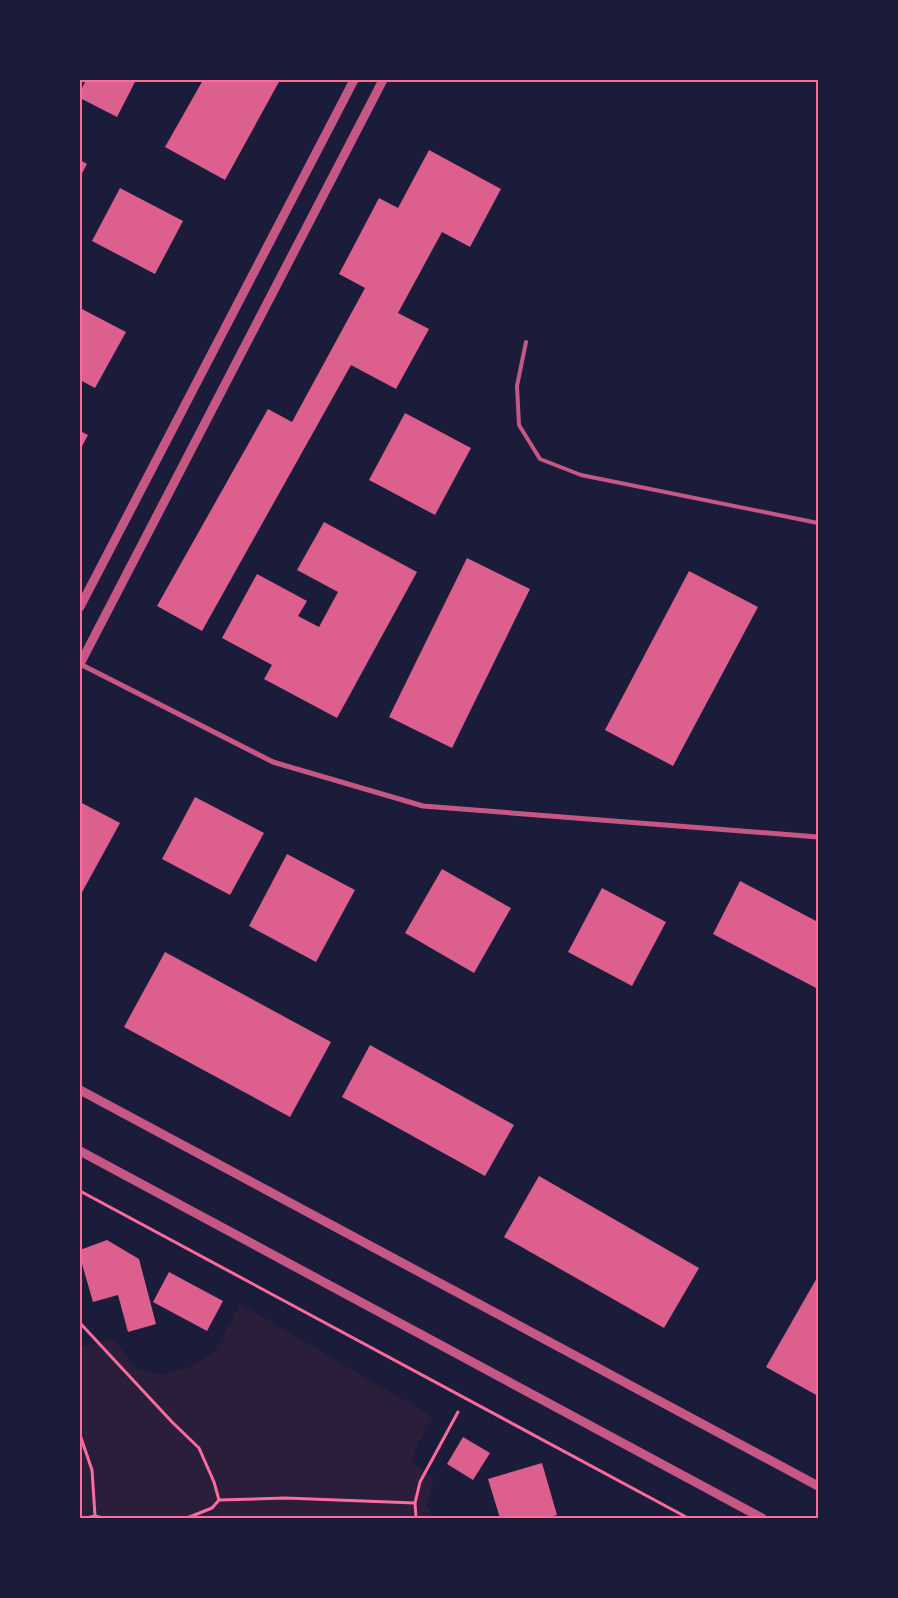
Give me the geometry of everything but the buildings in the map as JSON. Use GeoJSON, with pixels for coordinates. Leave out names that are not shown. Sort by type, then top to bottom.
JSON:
{"type":"FeatureCollection","features":[{"type":"Feature","properties":{"kind":"street"},"geometry":{"type":"LineString","coordinates":[[80,607],[354,80]]}},
{"type":"Feature","properties":{"kind":"street"},"geometry":{"type":"LineString","coordinates":[[384,80],[80,664],[273,762],[423,806],[818,837]]}},
{"type":"Feature","properties":{"kind":"street"},"geometry":{"type":"LineString","coordinates":[[80,1090],[818,1486]]}},
{"type":"Feature","properties":{"kind":"street"},"geometry":{"type":"LineString","coordinates":[[80,1150],[762,1518]]}},
{"type":"Feature","properties":{"kind":"lane"},"geometry":{"type":"LineString","coordinates":[[526,342],[517,386],[519,425],[540,459],[580,475],[818,523]]}},
{"type":"Feature","properties":{"kind":"path"},"geometry":{"type":"LineString","coordinates":[[80,1191],[688,1518]]}},
{"type":"Feature","properties":{"kind":"path"},"geometry":{"type":"LineString","coordinates":[[80,1323],[172,1422],[199,1448],[214,1482],[219,1500]]}},
{"type":"Feature","properties":{"kind":"path"},"geometry":{"type":"LineString","coordinates":[[416,1518],[414,1503],[420,1482],[458,1412]]}},
{"type":"Feature","properties":{"kind":"path"},"geometry":{"type":"LineString","coordinates":[[80,1435],[92,1470],[95,1516]]}},
{"type":"Feature","properties":{"kind":"path"},"geometry":{"type":"LineString","coordinates":[[188,1518],[212,1508],[219,1500],[285,1498],[414,1503]]}},
{"type":"Feature","properties":{"kind":"path"},"geometry":{"type":"LineString","coordinates":[[86,1518],[95,1516],[103,1518]]}},
{"type":"Feature","properties":{"kind":"shaded area"},"geometry":{"type":"Polygon","coordinates":[[[240,1304],[433,1417],[410,1460],[434,1478],[426,1506],[435,1518],[80,1518],[80,1347],[113,1338],[136,1368],[163,1375],[189,1367],[214,1353],[240,1304]]]}}]}
